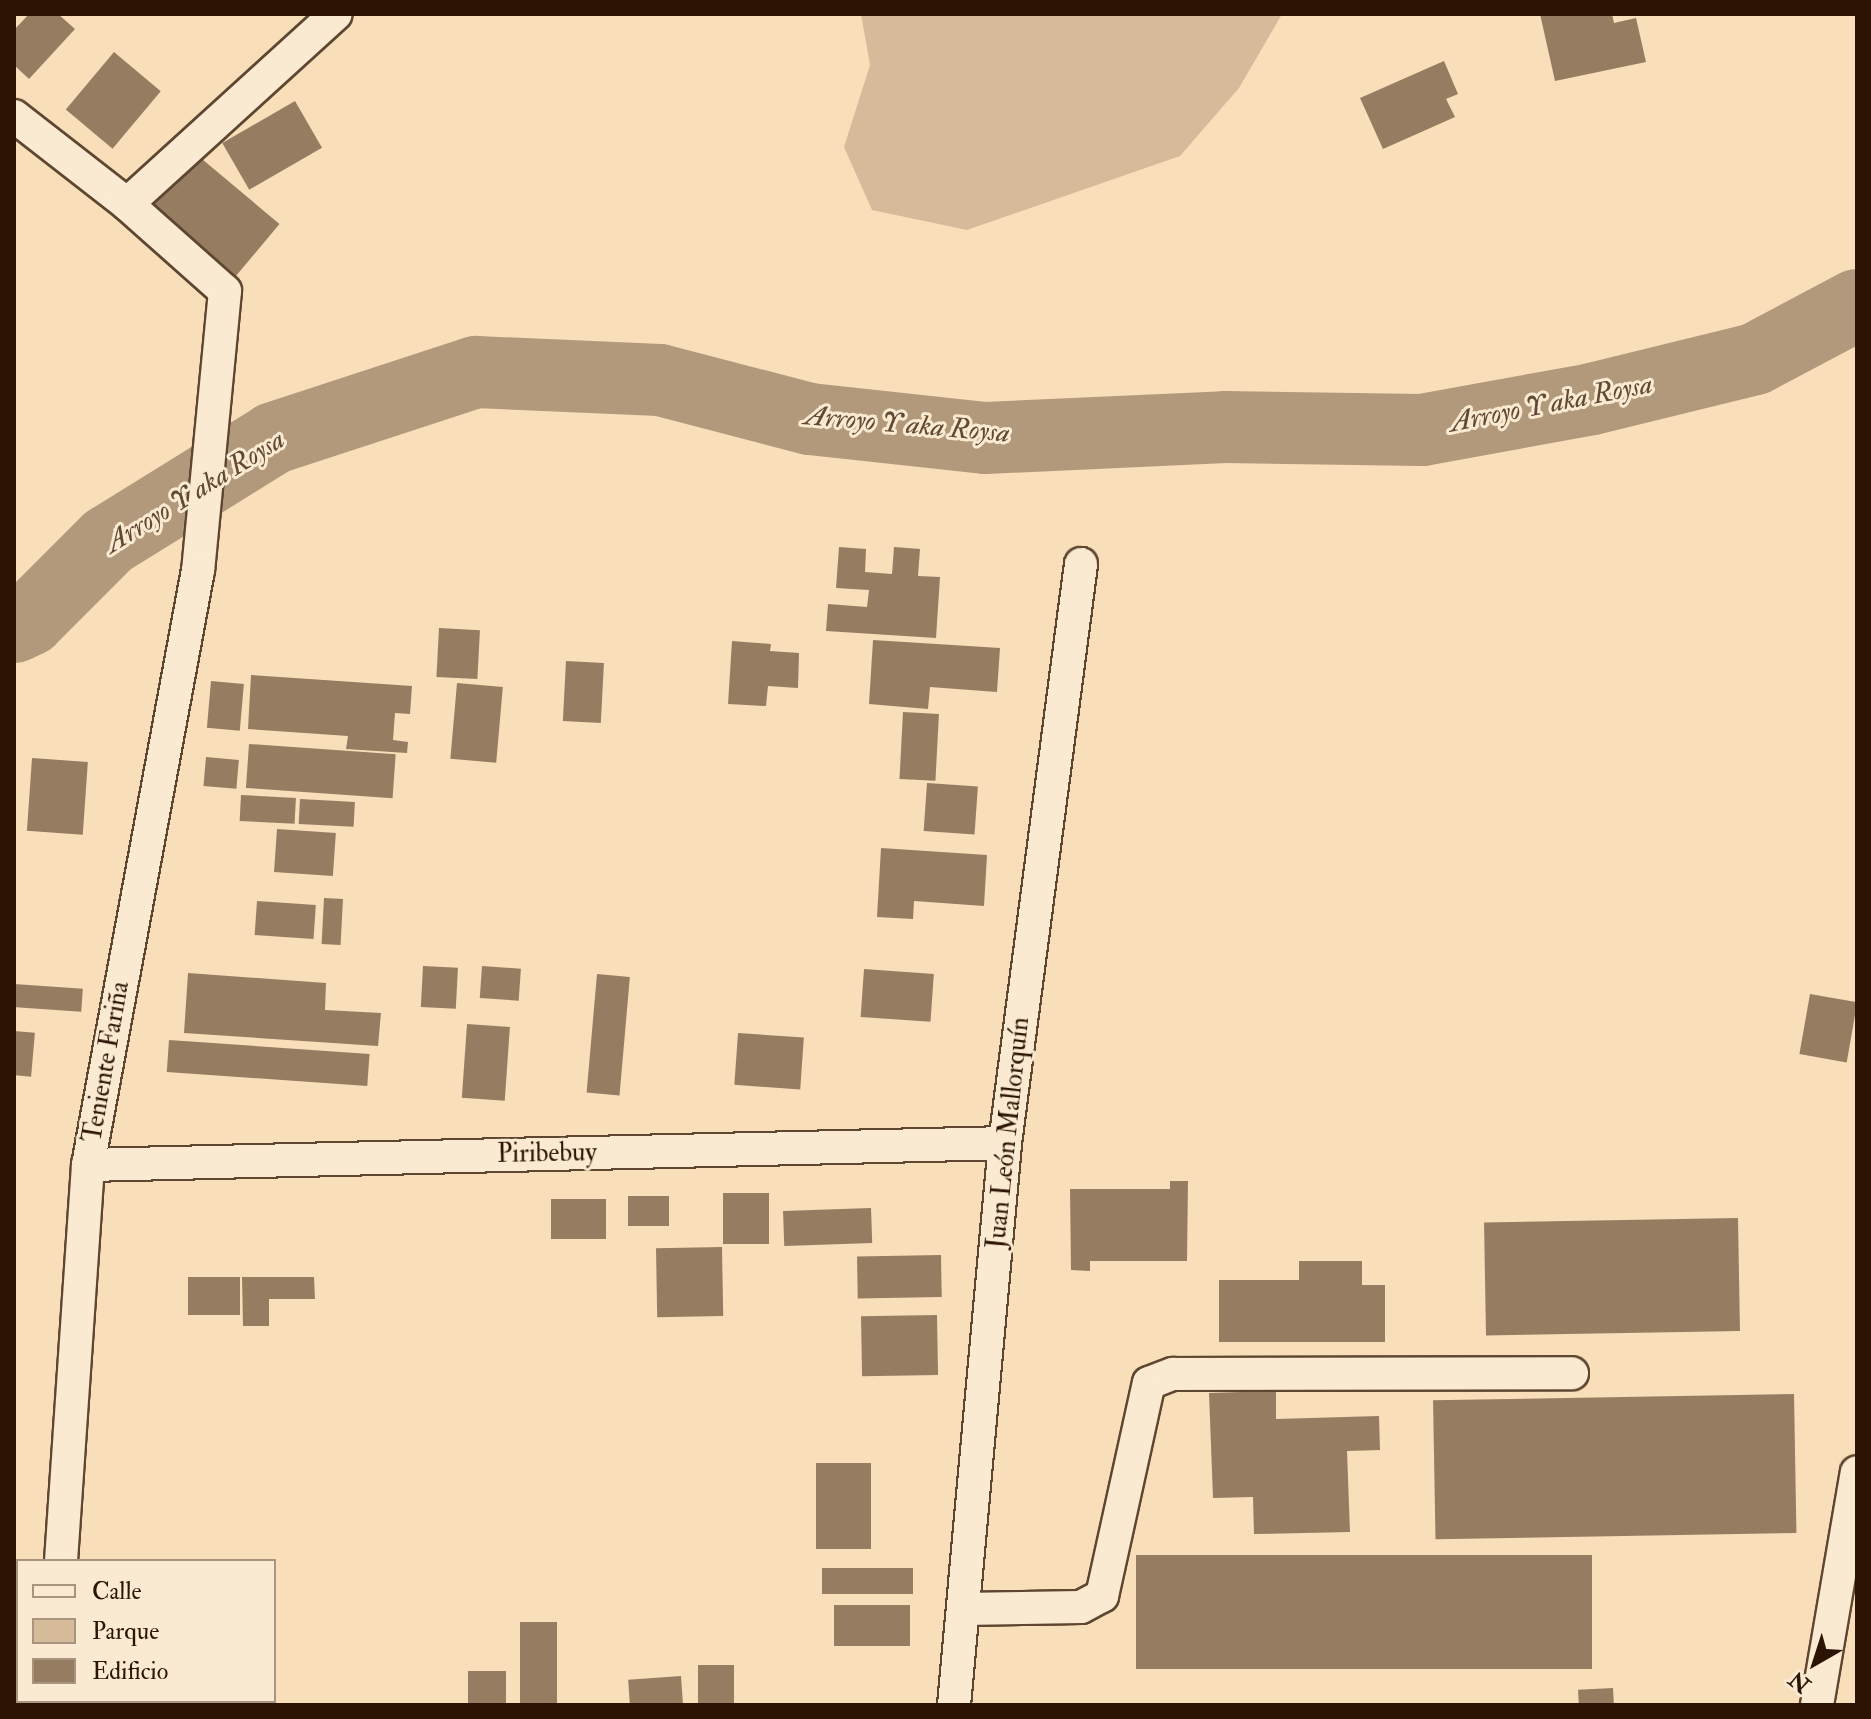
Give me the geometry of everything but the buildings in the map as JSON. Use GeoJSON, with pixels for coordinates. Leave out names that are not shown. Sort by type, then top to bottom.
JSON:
{"type":"FeatureCollection","features":[{"type":"Feature","properties":{"kind":"street"},"geometry":{"type":"LineString","coordinates":[[14,116],[127,204],[336,14]]}},
{"type":"Feature","properties":{"kind":"street","name":"Teniente Fariña"},"geometry":{"type":"LineString","coordinates":[[61,1559],[88,1165],[198,570],[220,380],[225,291],[127,204]]}},
{"type":"Feature","properties":{"kind":"street","name":"Juan León Mallorquín"},"geometry":{"type":"LineString","coordinates":[[954,1705],[1005,1143],[1081,564]]}},
{"type":"Feature","properties":{"kind":"street","name":"Piribebuy"},"geometry":{"type":"LineString","coordinates":[[88,1165],[1005,1143]]}},
{"type":"Feature","properties":{"kind":"street"},"geometry":{"type":"LineString","coordinates":[[963,1609],[1081,1607],[1102,1596],[1149,1383],[1173,1374],[1572,1373]]}},
{"type":"Feature","properties":{"kind":"street"},"geometry":{"type":"LineString","coordinates":[[1817,1705],[1857,1472]]}},
{"type":"Feature","properties":{"kind":"green space"},"geometry":{"type":"Polygon","coordinates":[[[861,14],[1282,14],[1239,88],[1180,156],[967,230],[872,210],[844,147],[870,65],[861,14]]]}},
{"type":"Feature","properties":{"kind":"waterway","name":"Arroyo Y aka Roysa"},"geometry":{"type":"LineString","coordinates":[[14,627],[29,620],[108,541],[274,438],[476,372],[660,380],[810,419],[985,438],[1225,427],[1422,430],[1592,399],[1755,359],[1857,305]]}}]}
